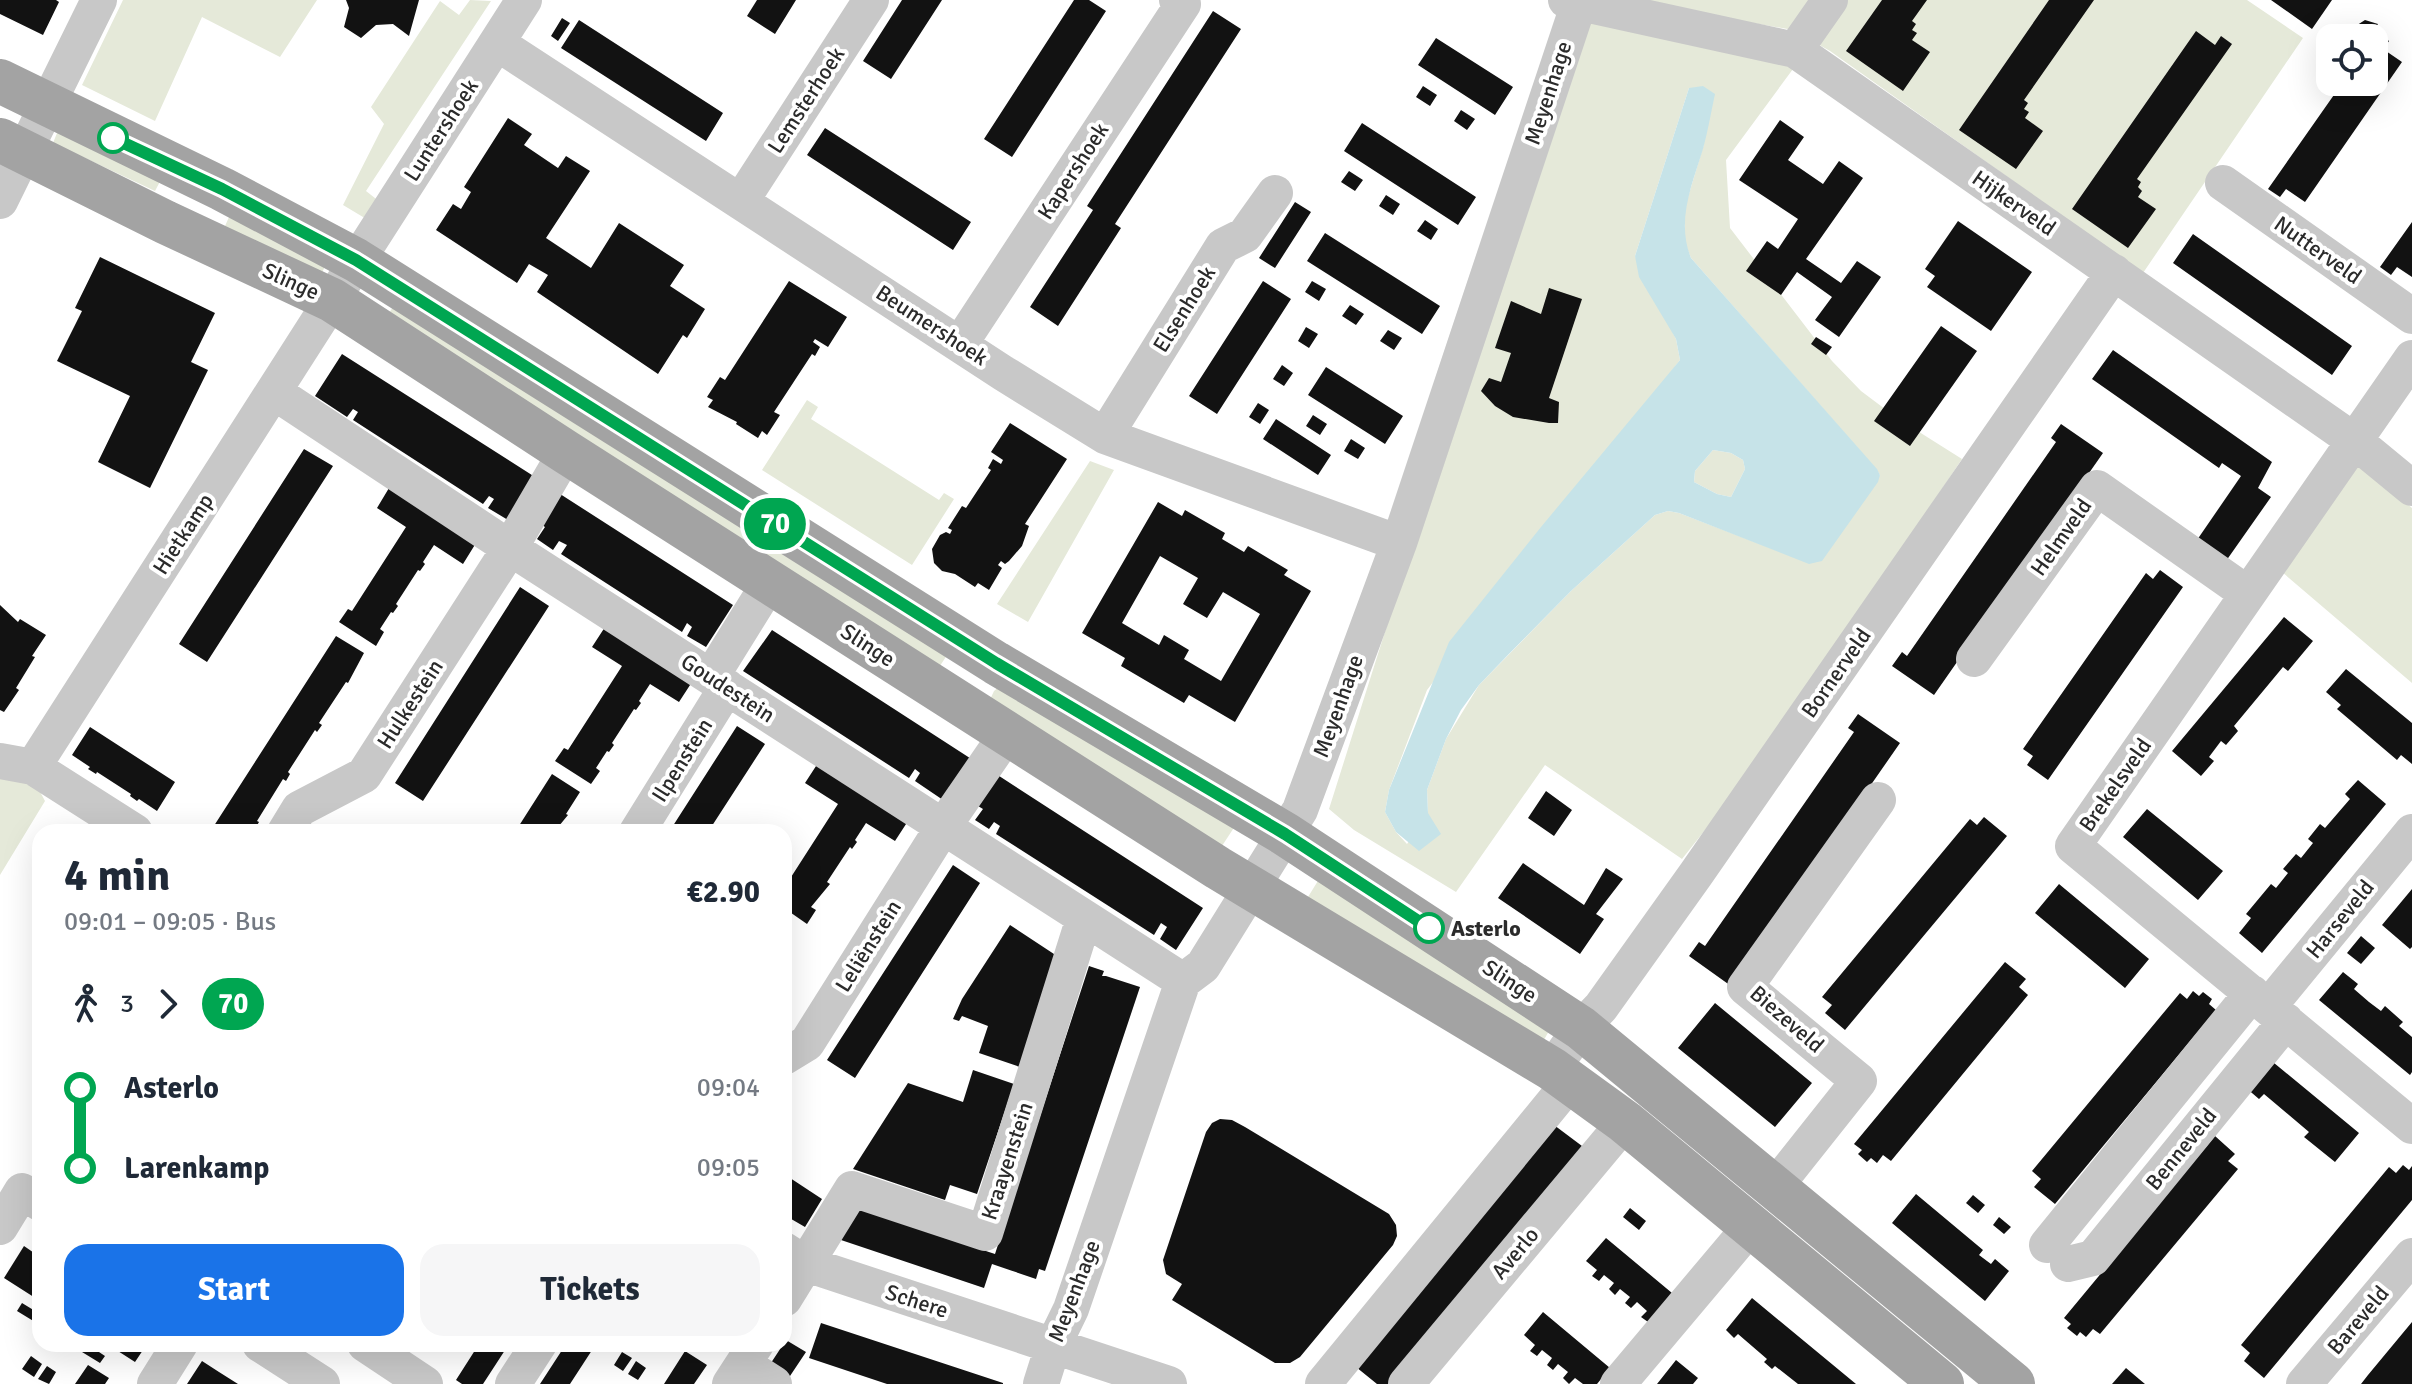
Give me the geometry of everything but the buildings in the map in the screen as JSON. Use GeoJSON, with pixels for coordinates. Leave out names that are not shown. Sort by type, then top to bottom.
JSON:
{"type":"FeatureCollection","features":[{"type":"Feature","properties":{"kind":"main road","name":"Slinge"},"geometry":{"type":"LineString","coordinates":[[0,81],[222,189],[356,260],[996,663],[1285,834],[1581,1028],[2013,1384]]}},
{"type":"Feature","properties":{"kind":"main road","name":"Slinge"},"geometry":{"type":"LineString","coordinates":[[12,146],[332,300],[967,709],[1251,887],[1562,1075],[1625,1122],[1942,1384]]}},
{"type":"Feature","properties":{"kind":"main road"},"geometry":{"type":"LineString","coordinates":[[967,709],[996,663]]}},
{"type":"Feature","properties":{"kind":"street"},"geometry":{"type":"LineString","coordinates":[[0,201],[12,146],[47,104],[99,0]]}},
{"type":"Feature","properties":{"kind":"street","name":"Luntershoek"},"geometry":{"type":"LineString","coordinates":[[332,300],[524,0]]}},
{"type":"Feature","properties":{"kind":"street","name":"Lemsterhoek"},"geometry":{"type":"LineString","coordinates":[[741,201],[871,0]]}},
{"type":"Feature","properties":{"kind":"street","name":"Kapershoek"},"geometry":{"type":"LineString","coordinates":[[960,344],[1183,4],[1177,0]]}},
{"type":"Feature","properties":{"kind":"street"},"geometry":{"type":"LineString","coordinates":[[1795,50],[1830,0]]}},
{"type":"Feature","properties":{"kind":"street","name":"Hijkerveld"},"geometry":{"type":"LineString","coordinates":[[1575,1],[1795,50],[2356,442],[2412,488]]}},
{"type":"Feature","properties":{"kind":"street","name":"Meyenhage"},"geometry":{"type":"LineString","coordinates":[[1041,1384],[1053,1346],[1071,1309],[1183,981],[1203,966],[1300,810],[1399,543],[1575,1]]}},
{"type":"Feature","properties":{"kind":"street","name":"Beumershoek"},"geometry":{"type":"LineString","coordinates":[[497,43],[1105,436],[1399,543]]}},
{"type":"Feature","properties":{"kind":"street","name":"Nutterveld"},"geometry":{"type":"LineString","coordinates":[[2223,183],[2412,316]]}},
{"type":"Feature","properties":{"kind":"street","name":"Elsenhoek"},"geometry":{"type":"LineString","coordinates":[[1105,436],[1223,246],[1245,235],[1275,193]]}},
{"type":"Feature","properties":{"kind":"street","name":"Bornerveld"},"geometry":{"type":"LineString","coordinates":[[1562,1075],[1581,1028],[1601,1007],[1696,874],[2114,272]]}},
{"type":"Feature","properties":{"kind":"street","name":"Hietkamp"},"geometry":{"type":"LineString","coordinates":[[17,764],[274,392],[332,300]]}},
{"type":"Feature","properties":{"kind":"street","name":"Brekelsveld"},"geometry":{"type":"LineString","coordinates":[[2412,358],[2073,846],[2412,1126]]}},
{"type":"Feature","properties":{"kind":"street","name":"Goudestein"},"geometry":{"type":"LineString","coordinates":[[274,392],[510,548],[1183,981]]}},
{"type":"Feature","properties":{"kind":"street"},"geometry":{"type":"LineString","coordinates":[[510,548],[566,452]]}},
{"type":"Feature","properties":{"kind":"street","name":"Helmveld"},"geometry":{"type":"LineString","coordinates":[[1974,659],[2097,488],[2248,594]]}},
{"type":"Feature","properties":{"kind":"street","name":"Hulkestein"},"geometry":{"type":"LineString","coordinates":[[290,824],[299,809],[364,775],[510,548]]}},
{"type":"Feature","properties":{"kind":"street"},"geometry":{"type":"LineString","coordinates":[[719,682],[770,582]]}},
{"type":"Feature","properties":{"kind":"street","name":"Ilpenstein"},"geometry":{"type":"LineString","coordinates":[[641,824],[719,682]]}},
{"type":"Feature","properties":{"kind":"street"},"geometry":{"type":"LineString","coordinates":[[943,827],[1007,734]]}},
{"type":"Feature","properties":{"kind":"street"},"geometry":{"type":"LineString","coordinates":[[17,764],[121,824]]}},
{"type":"Feature","properties":{"kind":"street","name":"Biezeveld"},"geometry":{"type":"LineString","coordinates":[[1774,1188],[1859,1081],[1745,987],[1878,800]]}},
{"type":"Feature","properties":{"kind":"street","name":"Leliënstein"},"geometry":{"type":"LineString","coordinates":[[792,1052],[807,1043],[943,827]]}},
{"type":"Feature","properties":{"kind":"street","name":"Harseveld"},"geometry":{"type":"LineString","coordinates":[[2269,1006],[2412,832]]}},
{"type":"Feature","properties":{"kind":"street","name":"Kraayenstein"},"geometry":{"type":"LineString","coordinates":[[795,1257],[852,1189],[985,1233],[1084,918]]}},
{"type":"Feature","properties":{"kind":"street","name":"Benneveld"},"geometry":{"type":"LineString","coordinates":[[2057,1254],[2093,1258],[2269,1006]]}},
{"type":"Feature","properties":{"kind":"street"},"geometry":{"type":"LineString","coordinates":[[1323,1384],[1562,1075]]}},
{"type":"Feature","properties":{"kind":"street","name":"Averlo"},"geometry":{"type":"LineString","coordinates":[[1406,1384],[1625,1122]]}},
{"type":"Feature","properties":{"kind":"street"},"geometry":{"type":"LineString","coordinates":[[0,1227],[22,1191],[32,1198]]}},
{"type":"Feature","properties":{"kind":"street"},"geometry":{"type":"LineString","coordinates":[[1618,1384],[1751,1226]]}},
{"type":"Feature","properties":{"kind":"street","name":"Bareveld"},"geometry":{"type":"LineString","coordinates":[[2304,1384],[2412,1256]]}},
{"type":"Feature","properties":{"kind":"street","name":"Schere"},"geometry":{"type":"LineString","coordinates":[[795,1257],[1053,1346],[1122,1376],[1169,1384]]}},
{"type":"Feature","properties":{"kind":"street"},"geometry":{"type":"LineString","coordinates":[[1843,1303],[1871,1267]]}},
{"type":"Feature","properties":{"kind":"street"},"geometry":{"type":"LineString","coordinates":[[155,1384],[175,1352]]}},
{"type":"Feature","properties":{"kind":"street"},"geometry":{"type":"LineString","coordinates":[[279,1352],[312,1366]]}},
{"type":"Feature","properties":{"kind":"street"},"geometry":{"type":"LineString","coordinates":[[377,1352],[425,1384]]}},
{"type":"Feature","properties":{"kind":"street"},"geometry":{"type":"LineString","coordinates":[[513,1384],[534,1352]]}},
{"type":"Feature","properties":{"kind":"street"},"geometry":{"type":"LineString","coordinates":[[743,1364],[774,1384]]}},
{"type":"Feature","properties":{"kind":"green space"},"geometry":{"type":"Polygon","coordinates":[[[123,0],[317,0],[280,57],[202,17],[155,121],[82,85],[123,0]]]}},
{"type":"Feature","properties":{"kind":"green space"},"geometry":{"type":"Polygon","coordinates":[[[470,0],[491,1],[366,191],[380,202],[368,220],[343,205],[384,124],[371,107],[440,1],[459,15],[470,0]]]}},
{"type":"Feature","properties":{"kind":"green space"},"geometry":{"type":"Polygon","coordinates":[[[1622,0],[1814,0],[1793,30],[1622,0]]]}},
{"type":"Feature","properties":{"kind":"green space"},"geometry":{"type":"Polygon","coordinates":[[[1844,0],[2247,0],[2303,38],[2143,273],[1814,42],[1844,0]]]}},
{"type":"Feature","properties":{"kind":"green space"},"geometry":{"type":"Polygon","coordinates":[[[1587,21],[1778,60],[1793,69],[1726,160],[1730,228],[1832,361],[1861,391],[1962,459],[1759,762],[1682,859],[1545,765],[1456,892],[1354,830],[1329,809],[1481,328],[1587,21]],[[1689,88],[1635,256],[1676,339],[1680,360],[1427,690],[1389,790],[1385,812],[1407,844],[1428,813],[1427,790],[1446,739],[1479,685],[1571,591],[1655,515],[1668,511],[1679,513],[1809,563],[1880,475],[1691,258],[1685,243],[1685,207],[1704,144],[1689,88]]]}},
{"type":"Feature","properties":{"kind":"green space"},"geometry":{"type":"Polygon","coordinates":[[[59,128],[165,172],[155,191],[53,143],[59,128]]]}},
{"type":"Feature","properties":{"kind":"green space"},"geometry":{"type":"Polygon","coordinates":[[[234,206],[328,261],[319,278],[225,226],[234,206]]]}},
{"type":"Feature","properties":{"kind":"green space"},"geometry":{"type":"Polygon","coordinates":[[[401,295],[951,649],[936,672],[383,322],[401,295]]]}},
{"type":"Feature","properties":{"kind":"green space"},"geometry":{"type":"Polygon","coordinates":[[[807,400],[818,407],[811,419],[939,500],[944,493],[954,499],[912,565],[762,470],[807,400]]]}},
{"type":"Feature","properties":{"kind":"green space"},"geometry":{"type":"Polygon","coordinates":[[[1713,450],[1731,453],[1743,460],[1745,469],[1731,497],[1717,494],[1694,482],[1695,471],[1713,450]]]}},
{"type":"Feature","properties":{"kind":"green space"},"geometry":{"type":"Polygon","coordinates":[[[1090,461],[1114,470],[1028,622],[997,604],[1090,461]]]}},
{"type":"Feature","properties":{"kind":"green space"},"geometry":{"type":"Polygon","coordinates":[[[2358,462],[2412,508],[2412,683],[2282,572],[2358,462]]]}},
{"type":"Feature","properties":{"kind":"green space"},"geometry":{"type":"Polygon","coordinates":[[[1001,685],[1239,820],[1218,852],[988,704],[1001,685]]]}},
{"type":"Feature","properties":{"kind":"green space"},"geometry":{"type":"Polygon","coordinates":[[[0,770],[37,786],[45,801],[0,875],[0,770]]]}},
{"type":"Feature","properties":{"kind":"green space"},"geometry":{"type":"Polygon","coordinates":[[[1324,871],[1549,1031],[1541,1045],[1300,910],[1324,871]]]}},
{"type":"Feature","properties":{"kind":"water"},"geometry":{"type":"Polygon","coordinates":[[[1703,86],[1715,94],[1687,203],[1685,230],[1691,258],[1877,469],[1880,475],[1878,482],[1822,561],[1809,564],[1679,513],[1668,511],[1655,515],[1571,591],[1479,685],[1461,710],[1446,739],[1427,790],[1428,813],[1441,834],[1419,851],[1396,832],[1385,812],[1389,790],[1449,642],[1680,360],[1676,339],[1639,277],[1635,256],[1689,88],[1703,86]],[[1713,450],[1695,471],[1694,482],[1717,494],[1731,497],[1745,469],[1743,460],[1731,453],[1713,450]]]}},
{"type":"Feature","properties":{"kind":"bus line","name":"70"},"geometry":{"type":"LineString","coordinates":[[113,138],[222,189],[356,260],[996,663],[1285,834],[1429,928]]}},
{"type":"Feature","properties":{"kind":"place","name":"Asterlo"},"geometry":{"type":"Point","coordinates":[1429,928]}}]}
